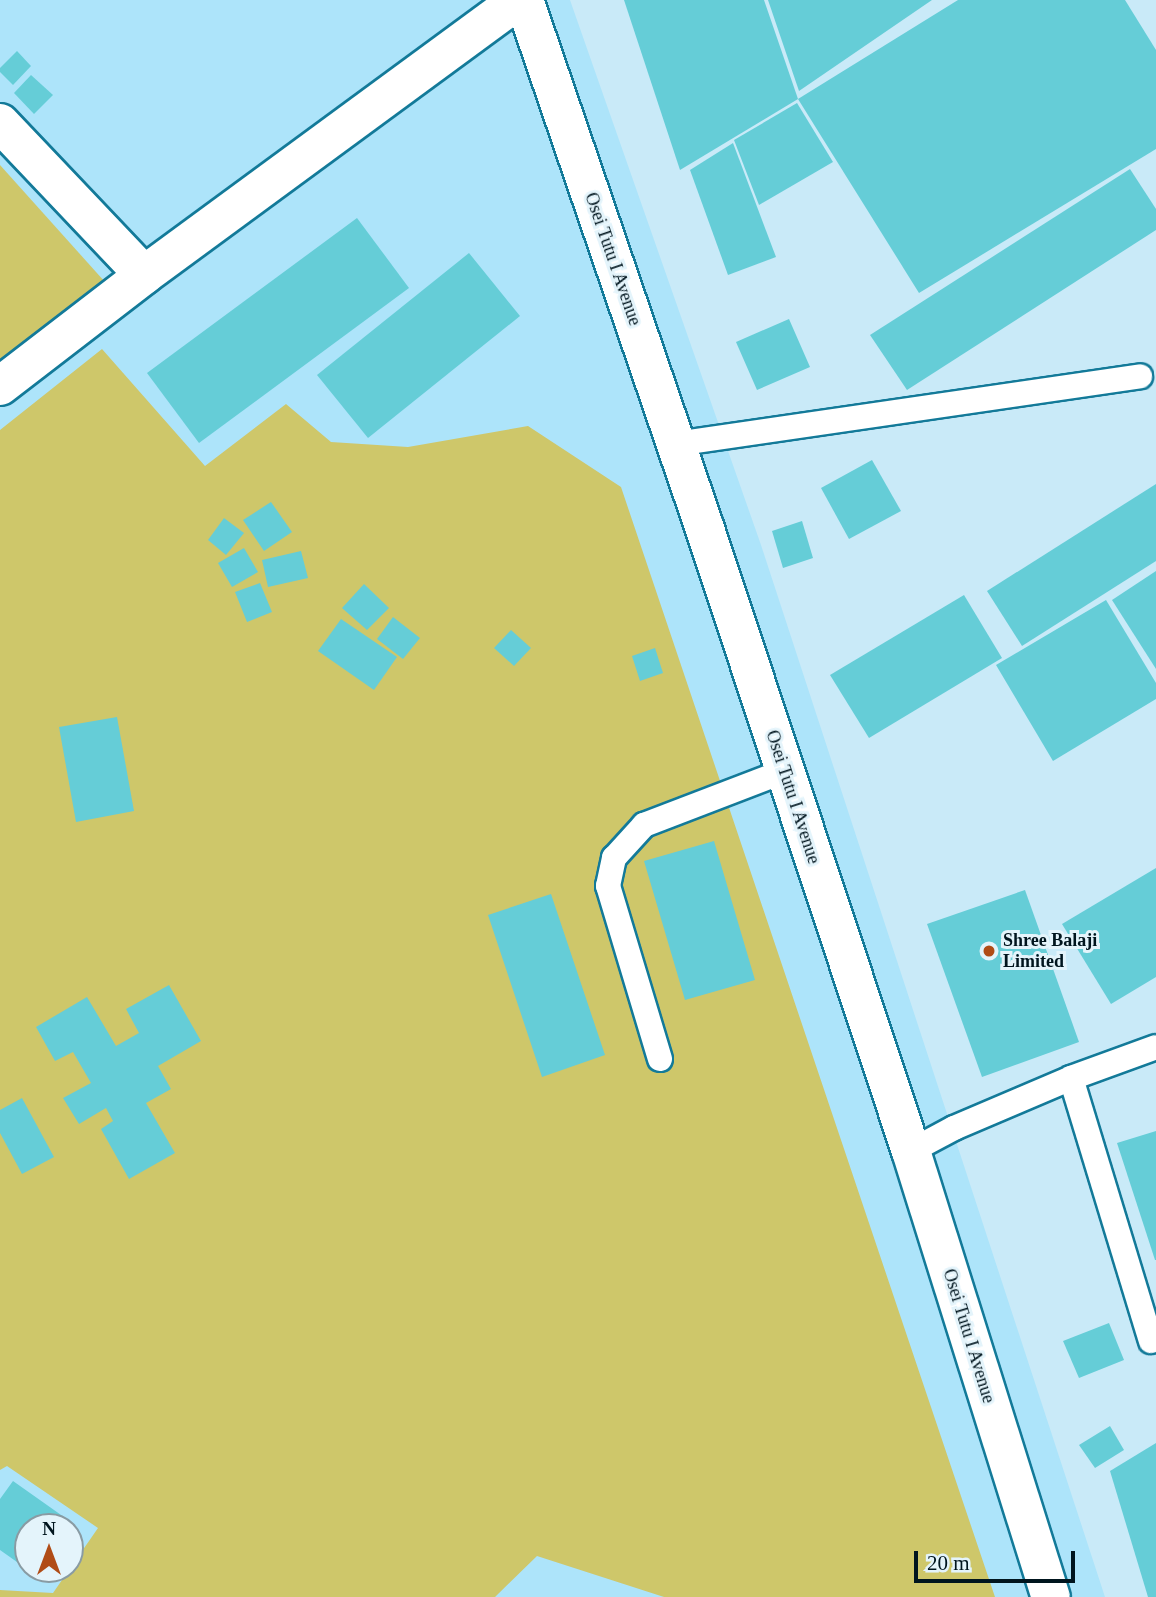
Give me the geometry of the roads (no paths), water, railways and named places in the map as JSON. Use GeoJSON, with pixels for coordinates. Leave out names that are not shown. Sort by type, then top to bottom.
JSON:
{"type":"FeatureCollection","features":[{"type":"Feature","properties":{"kind":"street"},"geometry":{"type":"LineString","coordinates":[[0,386],[144,275],[522,0]]}},
{"type":"Feature","properties":{"kind":"street","name":"Osei Tutu I Avenue"},"geometry":{"type":"LineString","coordinates":[[522,0],[676,444],[911,1151],[1051,1597]]}},
{"type":"Feature","properties":{"kind":"street"},"geometry":{"type":"LineString","coordinates":[[0,123],[144,275]]}},
{"type":"Feature","properties":{"kind":"lane"},"geometry":{"type":"LineString","coordinates":[[676,444],[1140,376]]}},
{"type":"Feature","properties":{"kind":"lane"},"geometry":{"type":"LineString","coordinates":[[660,1059],[608,886],[614,858],[643,825],[785,771]]}},
{"type":"Feature","properties":{"kind":"lane"},"geometry":{"type":"LineString","coordinates":[[911,1151],[954,1128],[1071,1078],[1156,1047]]}},
{"type":"Feature","properties":{"kind":"lane"},"geometry":{"type":"LineString","coordinates":[[1071,1078],[1151,1341]]}},
{"type":"Feature","properties":{"kind":"place","name":"Shree Balaji Limited"},"geometry":{"type":"Point","coordinates":[989,951]}}]}
